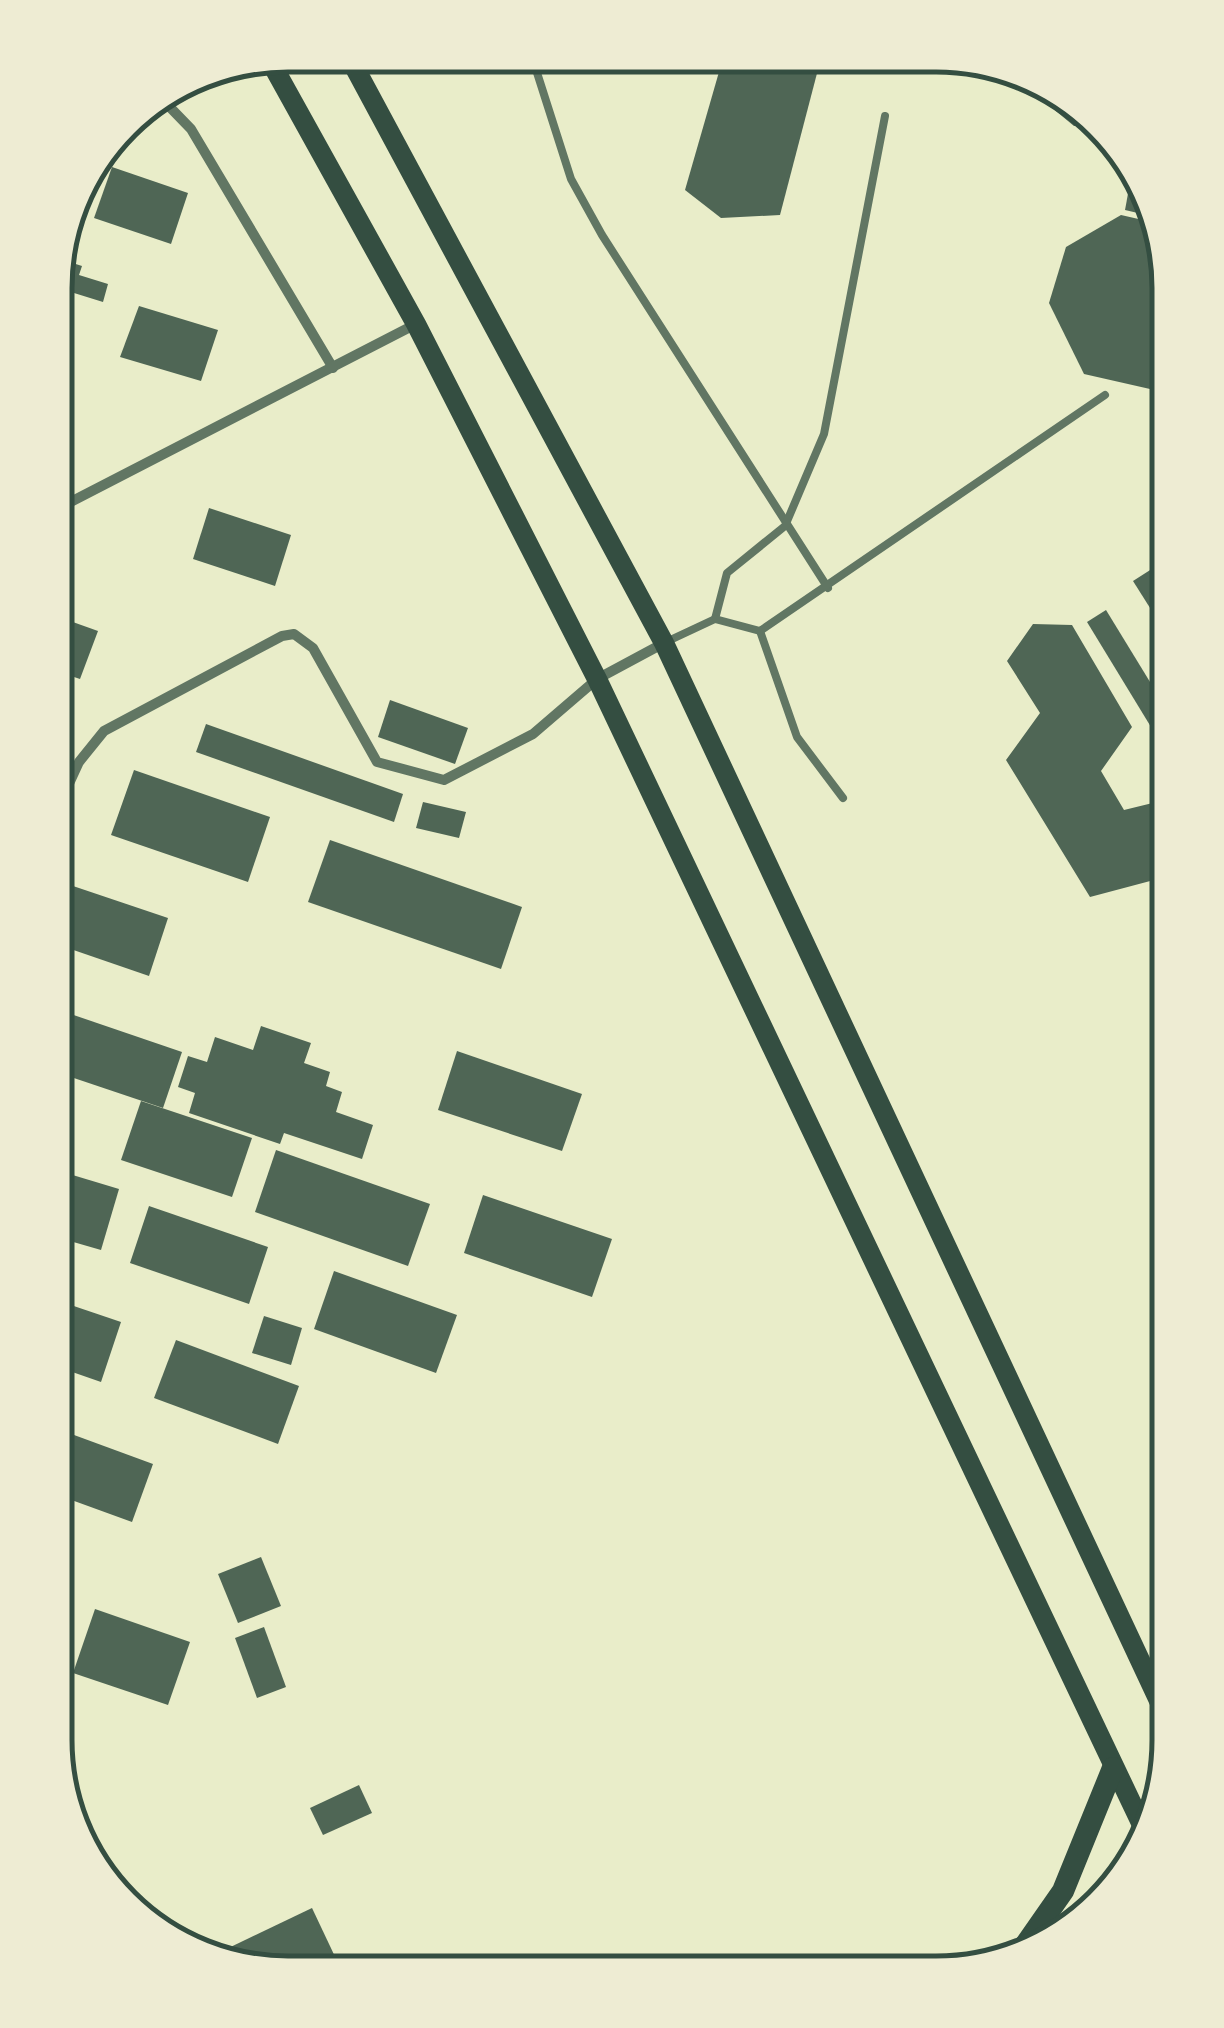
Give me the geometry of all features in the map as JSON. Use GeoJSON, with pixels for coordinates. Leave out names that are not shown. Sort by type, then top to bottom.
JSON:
{"type":"FeatureCollection","features":[{"type":"Feature","properties":{"kind":"main road"},"geometry":{"type":"LineString","coordinates":[[358,72],[664,643],[1151,1684]]}},
{"type":"Feature","properties":{"kind":"main road"},"geometry":{"type":"LineString","coordinates":[[277,73],[416,324],[597,679],[1137,1816]]}},
{"type":"Feature","properties":{"kind":"main road"},"geometry":{"type":"LineString","coordinates":[[1034,1932],[1063,1891],[1113,1768]]}},
{"type":"Feature","properties":{"kind":"street"},"geometry":{"type":"LineString","coordinates":[[170,108],[191,129],[332,368]]}},
{"type":"Feature","properties":{"kind":"street"},"geometry":{"type":"LineString","coordinates":[[72,501],[416,324]]}},
{"type":"Feature","properties":{"kind":"street"},"geometry":{"type":"LineString","coordinates":[[72,777],[79,762],[104,732],[282,636],[294,634],[313,648],[378,762],[429,779],[461,775],[533,734],[597,679],[664,643]]}},
{"type":"Feature","properties":{"kind":"lane"},"geometry":{"type":"LineString","coordinates":[[363,72],[365,83]]}},
{"type":"Feature","properties":{"kind":"lane"},"geometry":{"type":"LineString","coordinates":[[537,72],[571,178],[828,588]]}},
{"type":"Feature","properties":{"kind":"lane"},"geometry":{"type":"LineString","coordinates":[[715,619],[726,573],[786,526],[824,434],[885,116]]}},
{"type":"Feature","properties":{"kind":"lane"},"geometry":{"type":"LineString","coordinates":[[664,643],[715,619],[760,631],[1105,395]]}},
{"type":"Feature","properties":{"kind":"lane"},"geometry":{"type":"LineString","coordinates":[[760,631],[797,736],[843,798]]}},
{"type":"Feature","properties":{"kind":"building"},"geometry":{"type":"Polygon","coordinates":[[[719,72],[817,72],[780,215],[721,218],[685,190],[719,72]]]}},
{"type":"Feature","properties":{"kind":"building"},"geometry":{"type":"Polygon","coordinates":[[[112,167],[188,193],[171,244],[94,218],[112,167]]]}},
{"type":"Feature","properties":{"kind":"building"},"geometry":{"type":"Polygon","coordinates":[[[1128,192],[1138,213],[1125,210],[1128,192]]]}},
{"type":"Feature","properties":{"kind":"building"},"geometry":{"type":"Polygon","coordinates":[[[1121,215],[1140,219],[1152,288],[1152,388],[1084,374],[1049,303],[1066,247],[1121,215]]]}},
{"type":"Feature","properties":{"kind":"building"},"geometry":{"type":"Polygon","coordinates":[[[74,263],[82,266],[79,275],[108,284],[103,302],[74,293],[72,301],[74,263]]]}},
{"type":"Feature","properties":{"kind":"building"},"geometry":{"type":"Polygon","coordinates":[[[139,306],[218,330],[201,381],[120,357],[139,306]]]}},
{"type":"Feature","properties":{"kind":"building"},"geometry":{"type":"Polygon","coordinates":[[[209,508],[291,535],[275,586],[193,559],[209,508]]]}},
{"type":"Feature","properties":{"kind":"building"},"geometry":{"type":"Polygon","coordinates":[[[1152,569],[1152,611],[1133,581],[1152,569]]]}},
{"type":"Feature","properties":{"kind":"building"},"geometry":{"type":"Polygon","coordinates":[[[1106,610],[1152,685],[1152,728],[1087,622],[1106,610]]]}},
{"type":"Feature","properties":{"kind":"building"},"geometry":{"type":"Polygon","coordinates":[[[72,622],[98,631],[80,679],[72,676],[72,622]]]}},
{"type":"Feature","properties":{"kind":"building"},"geometry":{"type":"Polygon","coordinates":[[[1033,624],[1072,625],[1132,727],[1101,771],[1124,810],[1152,803],[1152,881],[1090,897],[1006,760],[1040,713],[1007,661],[1033,624]]]}},
{"type":"Feature","properties":{"kind":"building"},"geometry":{"type":"Polygon","coordinates":[[[390,700],[468,728],[455,764],[378,737],[390,700]]]}},
{"type":"Feature","properties":{"kind":"building"},"geometry":{"type":"Polygon","coordinates":[[[206,724],[403,794],[394,822],[196,752],[206,724]]]}},
{"type":"Feature","properties":{"kind":"building"},"geometry":{"type":"Polygon","coordinates":[[[134,770],[270,817],[248,882],[111,835],[134,770]]]}},
{"type":"Feature","properties":{"kind":"building"},"geometry":{"type":"Polygon","coordinates":[[[423,802],[466,812],[459,838],[416,828],[423,802]]]}},
{"type":"Feature","properties":{"kind":"building"},"geometry":{"type":"Polygon","coordinates":[[[330,840],[522,907],[501,969],[308,902],[330,840]]]}},
{"type":"Feature","properties":{"kind":"building"},"geometry":{"type":"Polygon","coordinates":[[[72,886],[168,918],[149,976],[72,950],[72,886]]]}},
{"type":"Feature","properties":{"kind":"building"},"geometry":{"type":"Polygon","coordinates":[[[72,1014],[182,1052],[163,1108],[72,1077],[72,1014]]]}},
{"type":"Feature","properties":{"kind":"building"},"geometry":{"type":"Polygon","coordinates":[[[261,1026],[311,1043],[304,1063],[330,1072],[326,1086],[342,1092],[336,1112],[373,1125],[362,1159],[284,1133],[280,1144],[189,1113],[195,1093],[178,1087],[188,1056],[207,1062],[215,1037],[253,1050],[261,1026]]]}},
{"type":"Feature","properties":{"kind":"building"},"geometry":{"type":"Polygon","coordinates":[[[457,1051],[582,1094],[562,1151],[438,1110],[457,1051]]]}},
{"type":"Feature","properties":{"kind":"building"},"geometry":{"type":"Polygon","coordinates":[[[141,1101],[252,1138],[232,1197],[121,1160],[141,1101]]]}},
{"type":"Feature","properties":{"kind":"building"},"geometry":{"type":"Polygon","coordinates":[[[276,1150],[430,1204],[408,1266],[255,1212],[276,1150]]]}},
{"type":"Feature","properties":{"kind":"building"},"geometry":{"type":"Polygon","coordinates":[[[72,1175],[119,1189],[101,1250],[72,1242],[72,1175]]]}},
{"type":"Feature","properties":{"kind":"building"},"geometry":{"type":"Polygon","coordinates":[[[483,1195],[612,1239],[592,1297],[464,1253],[483,1195]]]}},
{"type":"Feature","properties":{"kind":"building"},"geometry":{"type":"Polygon","coordinates":[[[149,1206],[268,1247],[249,1304],[130,1263],[149,1206]]]}},
{"type":"Feature","properties":{"kind":"building"},"geometry":{"type":"Polygon","coordinates":[[[334,1271],[457,1315],[436,1373],[314,1329],[334,1271]]]}},
{"type":"Feature","properties":{"kind":"building"},"geometry":{"type":"Polygon","coordinates":[[[72,1305],[121,1322],[101,1382],[72,1372],[72,1305]]]}},
{"type":"Feature","properties":{"kind":"building"},"geometry":{"type":"Polygon","coordinates":[[[264,1316],[302,1328],[291,1365],[252,1353],[264,1316]]]}},
{"type":"Feature","properties":{"kind":"building"},"geometry":{"type":"Polygon","coordinates":[[[176,1340],[299,1386],[278,1444],[154,1398],[176,1340]]]}},
{"type":"Feature","properties":{"kind":"building"},"geometry":{"type":"Polygon","coordinates":[[[72,1434],[153,1464],[132,1522],[72,1500],[72,1434]]]}},
{"type":"Feature","properties":{"kind":"building"},"geometry":{"type":"Polygon","coordinates":[[[261,1557],[281,1606],[238,1623],[218,1574],[261,1557]]]}},
{"type":"Feature","properties":{"kind":"building"},"geometry":{"type":"Polygon","coordinates":[[[95,1609],[190,1642],[168,1705],[73,1673],[95,1609]]]}},
{"type":"Feature","properties":{"kind":"building"},"geometry":{"type":"Polygon","coordinates":[[[264,1627],[286,1687],[257,1698],[235,1638],[264,1627]]]}},
{"type":"Feature","properties":{"kind":"building"},"geometry":{"type":"Polygon","coordinates":[[[359,1785],[372,1813],[323,1835],[310,1808],[359,1785]]]}},
{"type":"Feature","properties":{"kind":"building"},"geometry":{"type":"Polygon","coordinates":[[[312,1908],[335,1956],[260,1954],[230,1947],[312,1908]]]}}]}
